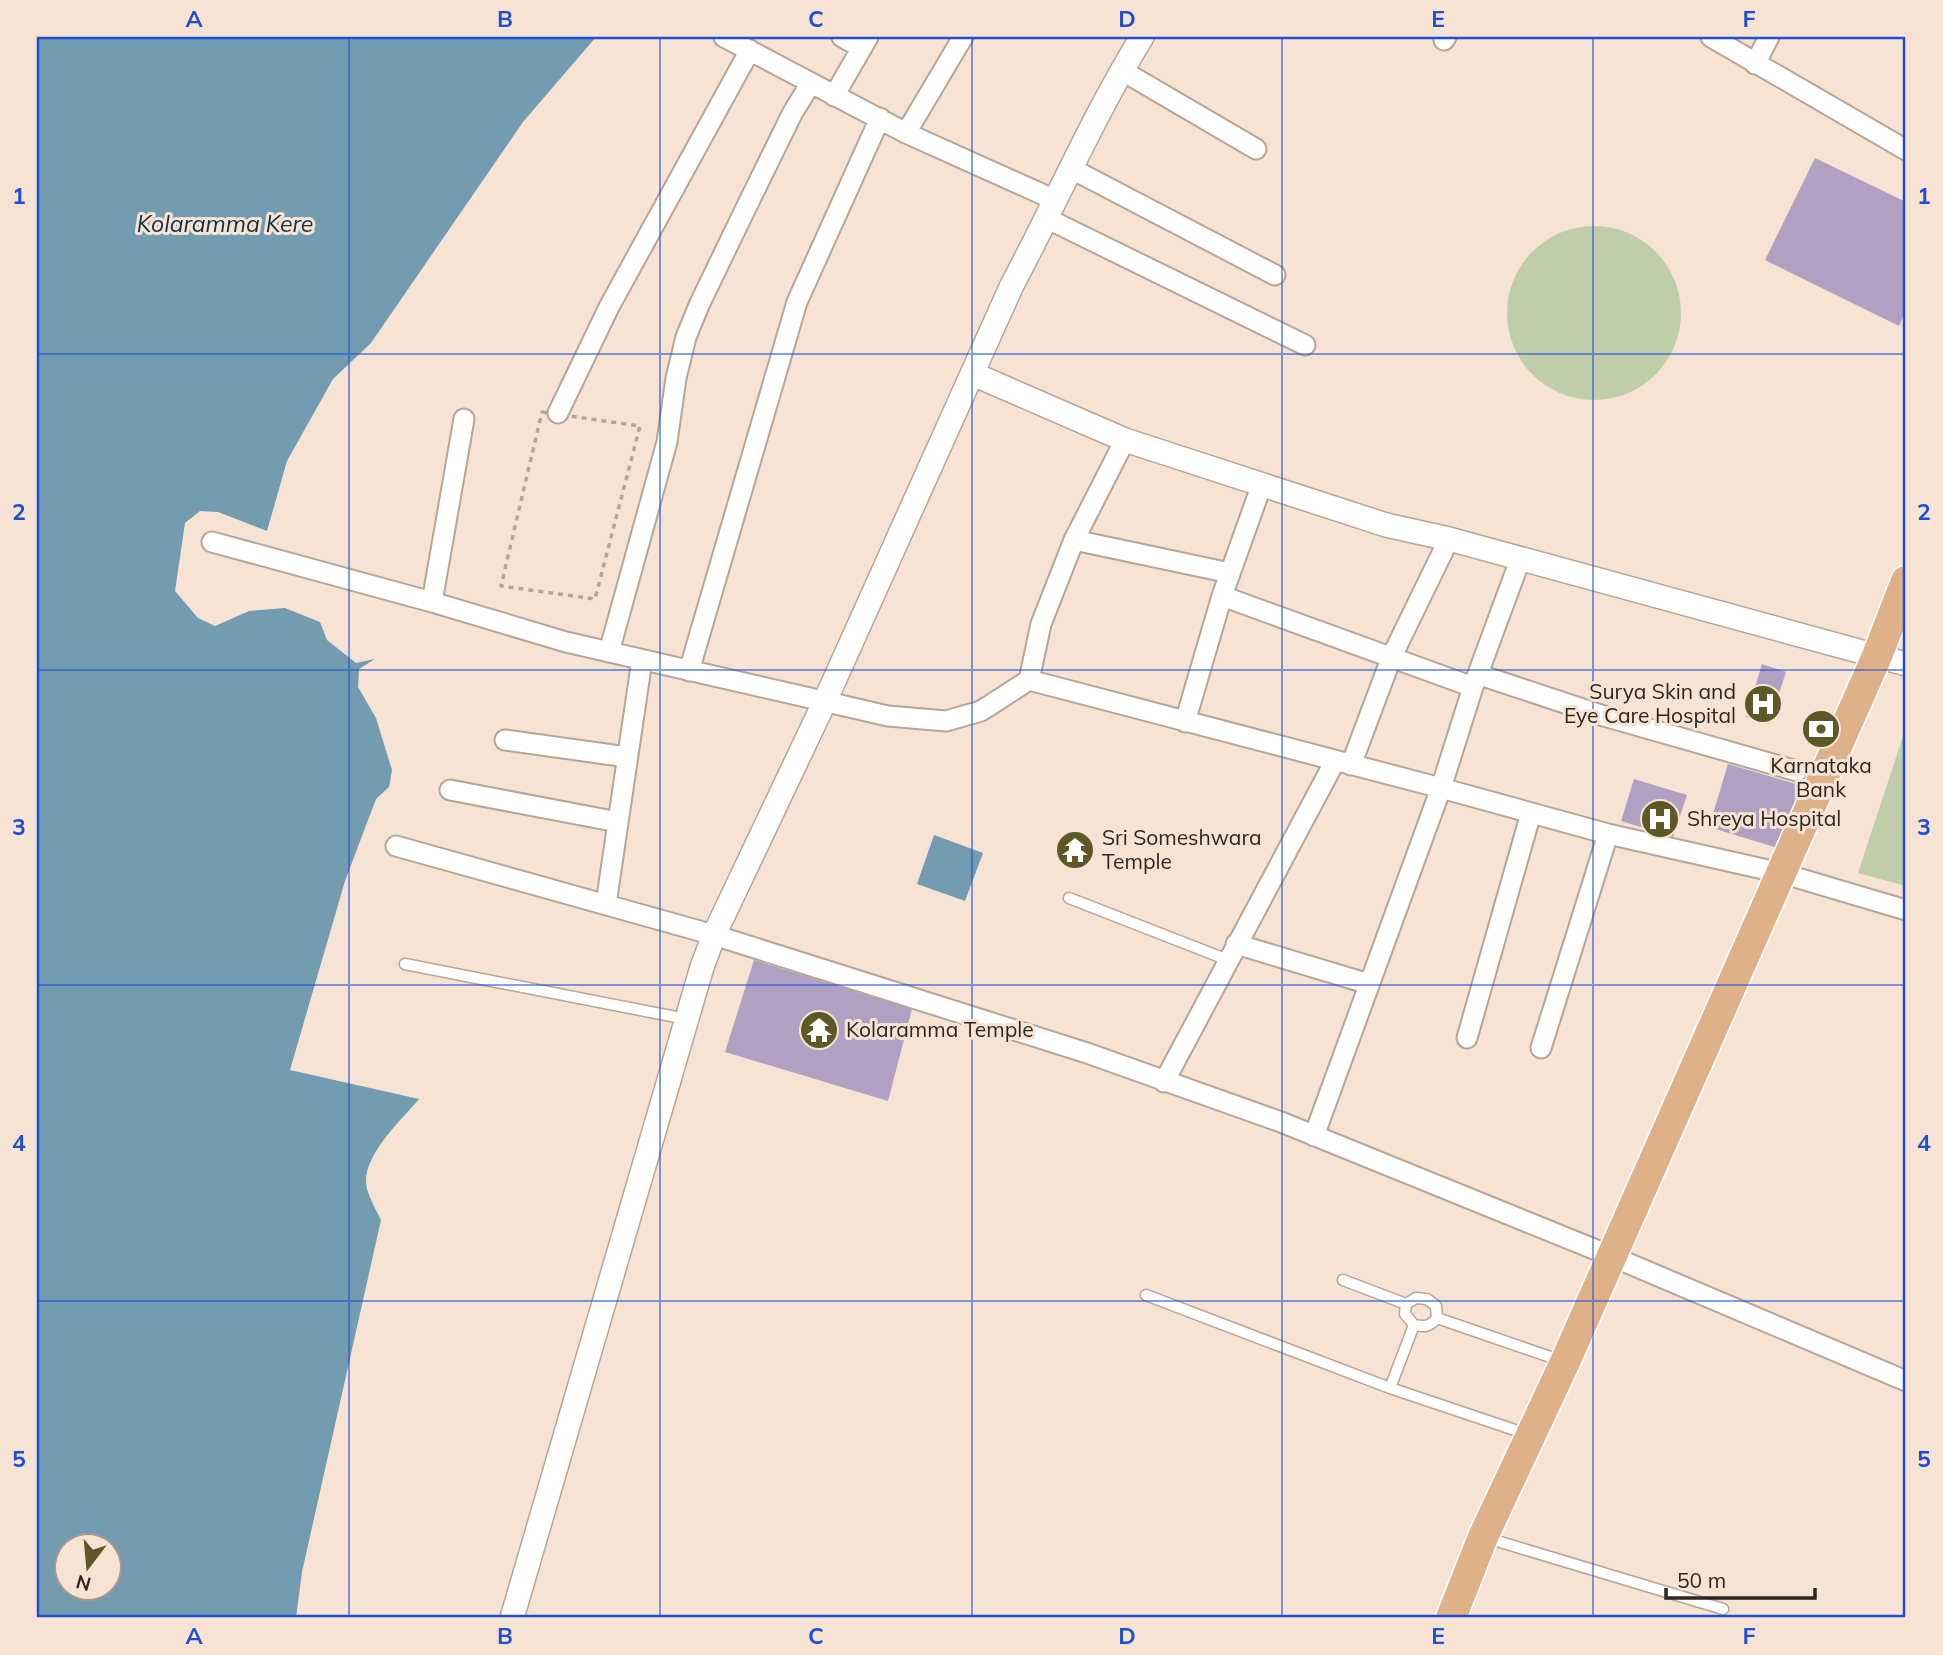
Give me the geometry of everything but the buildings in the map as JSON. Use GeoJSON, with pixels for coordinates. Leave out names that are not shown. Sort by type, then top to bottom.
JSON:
{"type":"FeatureCollection","features":[{"type":"Feature","properties":{"kind":"main road"},"geometry":{"type":"LineString","coordinates":[[1451,1618],[1483,1537],[1565,1362],[1877,656],[1906,582]]}},
{"type":"Feature","properties":{"kind":"street"},"geometry":{"type":"LineString","coordinates":[[724,37],[1305,345]]}},
{"type":"Feature","properties":{"kind":"street"},"geometry":{"type":"LineString","coordinates":[[834,96],[865,42],[842,37]]}},
{"type":"Feature","properties":{"kind":"street"},"geometry":{"type":"LineString","coordinates":[[906,133],[962,37]]}},
{"type":"Feature","properties":{"kind":"street"},"geometry":{"type":"LineString","coordinates":[[512,1618],[714,935],[825,701],[1012,285],[1121,70],[1142,37]]}},
{"type":"Feature","properties":{"kind":"street"},"geometry":{"type":"LineString","coordinates":[[1711,37],[1906,149]]}},
{"type":"Feature","properties":{"kind":"street"},"geometry":{"type":"LineString","coordinates":[[1755,64],[1769,37]]}},
{"type":"Feature","properties":{"kind":"street"},"geometry":{"type":"LineString","coordinates":[[558,413],[609,307],[750,50]]}},
{"type":"Feature","properties":{"kind":"street"},"geometry":{"type":"LineString","coordinates":[[1121,70],[1256,149]]}},
{"type":"Feature","properties":{"kind":"street"},"geometry":{"type":"LineString","coordinates":[[609,652],[667,442],[676,378],[686,337],[705,292],[793,112],[811,83]]}},
{"type":"Feature","properties":{"kind":"street"},"geometry":{"type":"LineString","coordinates":[[689,671],[797,302],[880,118]]}},
{"type":"Feature","properties":{"kind":"street"},"geometry":{"type":"LineString","coordinates":[[1072,169],[1275,275]]}},
{"type":"Feature","properties":{"kind":"street"},"geometry":{"type":"LineString","coordinates":[[973,374],[1125,440],[1386,525],[1449,539],[1906,664]]}},
{"type":"Feature","properties":{"kind":"street"},"geometry":{"type":"LineString","coordinates":[[432,602],[464,419]]}},
{"type":"Feature","properties":{"kind":"street"},"geometry":{"type":"LineString","coordinates":[[212,542],[566,642],[888,716],[946,721],[981,711],[1030,680],[1041,624],[1074,540],[1125,440]]}},
{"type":"Feature","properties":{"kind":"street"},"geometry":{"type":"LineString","coordinates":[[1185,722],[1222,596],[1262,484]]}},
{"type":"Feature","properties":{"kind":"street"},"geometry":{"type":"LineString","coordinates":[[1164,1082],[1232,952],[1343,763],[1449,539]]}},
{"type":"Feature","properties":{"kind":"street"},"geometry":{"type":"LineString","coordinates":[[1074,540],[1230,573]]}},
{"type":"Feature","properties":{"kind":"street"},"geometry":{"type":"LineString","coordinates":[[1314,1136],[1441,788],[1520,560]]}},
{"type":"Feature","properties":{"kind":"street"},"geometry":{"type":"LineString","coordinates":[[1222,596],[1392,656],[1797,771]]}},
{"type":"Feature","properties":{"kind":"street"},"geometry":{"type":"LineString","coordinates":[[606,904],[642,660]]}},
{"type":"Feature","properties":{"kind":"street"},"geometry":{"type":"LineString","coordinates":[[1030,680],[1608,834],[1781,873],[1906,910]]}},
{"type":"Feature","properties":{"kind":"street"},"geometry":{"type":"LineString","coordinates":[[505,740],[627,757]]}},
{"type":"Feature","properties":{"kind":"street"},"geometry":{"type":"LineString","coordinates":[[450,790],[618,822]]}},
{"type":"Feature","properties":{"kind":"street"},"geometry":{"type":"LineString","coordinates":[[1467,1038],[1531,813]]}},
{"type":"Feature","properties":{"kind":"street"},"geometry":{"type":"LineString","coordinates":[[1541,1048],[1608,834]]}},
{"type":"Feature","properties":{"kind":"street"},"geometry":{"type":"LineString","coordinates":[[396,846],[714,935],[1087,1053],[1314,1136],[1611,1256],[1906,1381]]}},
{"type":"Feature","properties":{"kind":"street"},"geometry":{"type":"LineString","coordinates":[[1232,952],[1369,984]]}},
{"type":"Feature","properties":{"kind":"lane"},"geometry":{"type":"LineString","coordinates":[[1069,898],[1232,952]]}},
{"type":"Feature","properties":{"kind":"lane"},"geometry":{"type":"LineString","coordinates":[[405,964],[687,1019]]}},
{"type":"Feature","properties":{"kind":"lane"},"geometry":{"type":"LineString","coordinates":[[1343,1280],[1406,1304]]}},
{"type":"Feature","properties":{"kind":"lane"},"geometry":{"type":"LineString","coordinates":[[1146,1295],[1390,1388],[1531,1435]]}},
{"type":"Feature","properties":{"kind":"lane"},"geometry":{"type":"LineString","coordinates":[[1406,1304],[1416,1298],[1427,1299],[1436,1306],[1437,1318]]}},
{"type":"Feature","properties":{"kind":"lane"},"geometry":{"type":"LineString","coordinates":[[1406,1304],[1405,1314],[1414,1325],[1425,1327],[1437,1318]]}},
{"type":"Feature","properties":{"kind":"lane"},"geometry":{"type":"LineString","coordinates":[[1437,1318],[1565,1362]]}},
{"type":"Feature","properties":{"kind":"lane"},"geometry":{"type":"LineString","coordinates":[[1390,1388],[1414,1325]]}},
{"type":"Feature","properties":{"kind":"lane"},"geometry":{"type":"LineString","coordinates":[[1483,1537],[1723,1609]]}},
{"type":"Feature","properties":{"kind":"path"},"geometry":{"type":"LineString","coordinates":[[542,412],[558,413],[640,426],[594,599],[501,586],[542,412]]}},
{"type":"Feature","properties":{"kind":"green space"},"geometry":{"type":"Polygon","coordinates":[[[1594,226],[1627,233],[1656,251],[1674,280],[1681,313],[1674,346],[1656,375],[1627,393],[1594,400],[1561,393],[1532,375],[1514,346],[1507,313],[1514,280],[1532,251],[1561,233],[1594,226]]]}},
{"type":"Feature","properties":{"kind":"green space"},"geometry":{"type":"Polygon","coordinates":[[[1906,727],[1906,886],[1858,873],[1906,727]]]}},
{"type":"Feature","properties":{"kind":"water","name":"Kolaramma Kere"},"geometry":{"type":"Polygon","coordinates":[[[37,37],[596,37],[523,122],[371,343],[333,379],[287,461],[267,531],[218,512],[200,511],[185,523],[175,591],[198,618],[215,626],[249,611],[285,608],[320,622],[327,640],[356,663],[375,659],[359,669],[358,687],[376,718],[392,770],[389,787],[376,799],[345,881],[290,1070],[419,1099],[383,1141],[369,1165],[366,1177],[368,1193],[381,1220],[302,1572],[296,1618],[37,1618],[37,37]]]}},
{"type":"Feature","properties":{"kind":"water"},"geometry":{"type":"Polygon","coordinates":[[[934,835],[983,853],[965,901],[917,884],[934,835]]]}},
{"type":"Feature","properties":{"kind":"place","name":"Surya Skin and Eye Care Hospital"},"geometry":{"type":"Point","coordinates":[1763,704]}},
{"type":"Feature","properties":{"kind":"place","name":"Karnataka Bank"},"geometry":{"type":"Point","coordinates":[1821,729]}},
{"type":"Feature","properties":{"kind":"place","name":"Shreya Hospital"},"geometry":{"type":"Point","coordinates":[1660,819]}},
{"type":"Feature","properties":{"kind":"place","name":"Sri Someshwara Temple"},"geometry":{"type":"Point","coordinates":[1075,850]}},
{"type":"Feature","properties":{"kind":"place","name":"Kolaramma Temple"},"geometry":{"type":"Point","coordinates":[819,1030]}}]}
